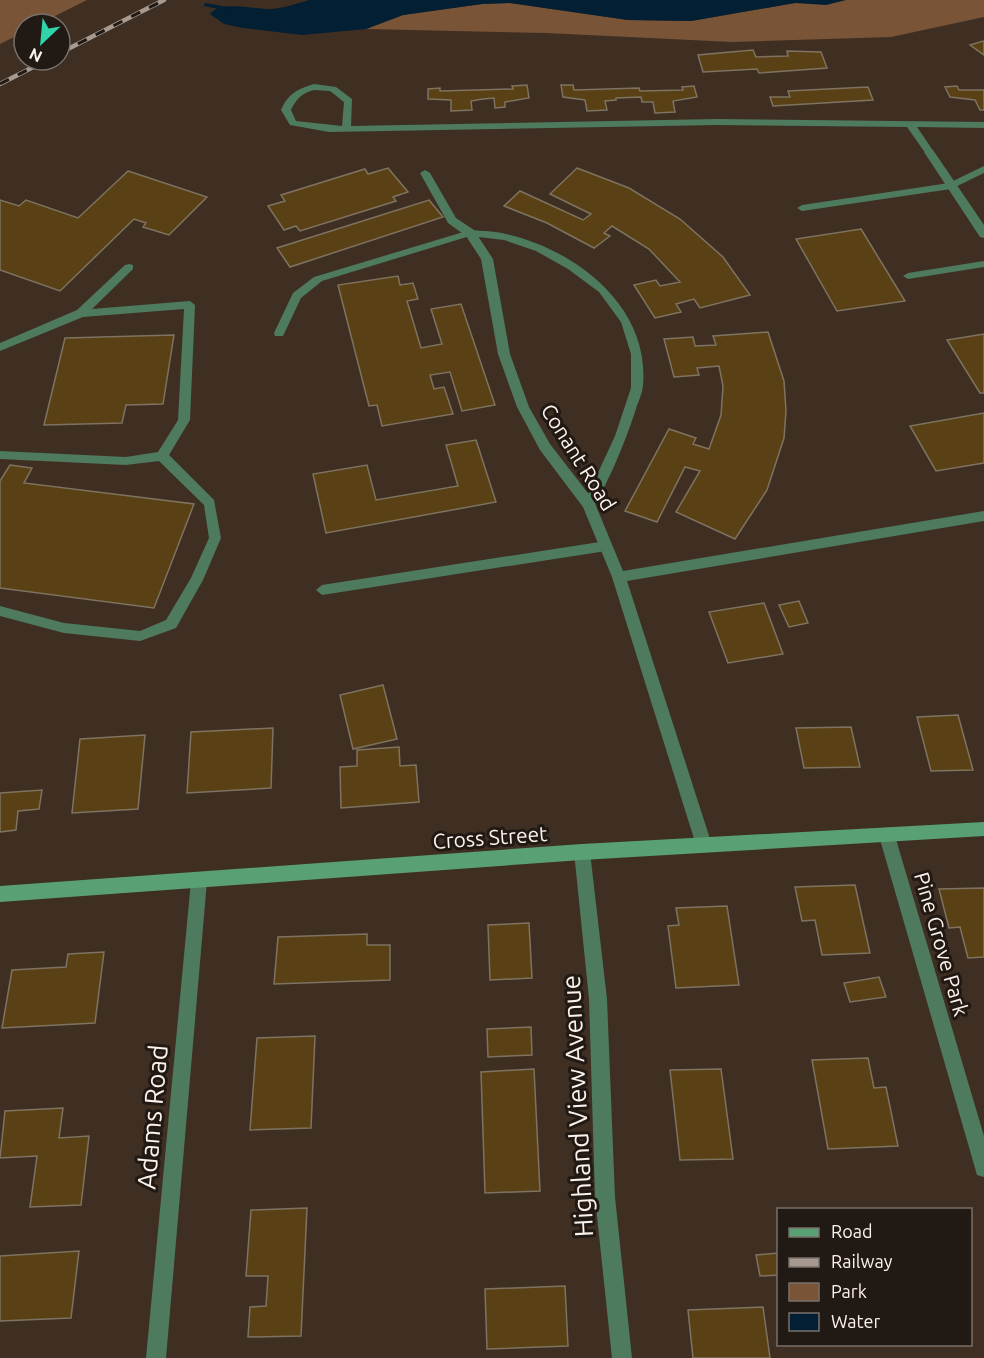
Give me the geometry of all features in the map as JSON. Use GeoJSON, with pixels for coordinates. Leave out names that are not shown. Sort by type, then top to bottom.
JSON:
{"type":"FeatureCollection","features":[{"type":"Feature","properties":{"kind":"street"},"geometry":{"type":"LineString","coordinates":[[929,152],[984,234]]}},
{"type":"Feature","properties":{"kind":"street","name":"Conant Road"},"geometry":{"type":"LineString","coordinates":[[424,173],[452,220],[470,233],[487,260],[504,354],[523,407],[545,447],[588,505],[619,577],[704,845]]}},
{"type":"Feature","properties":{"kind":"street"},"geometry":{"type":"LineString","coordinates":[[619,577],[984,516]]}},
{"type":"Feature","properties":{"kind":"street","name":"Cross Street"},"geometry":{"type":"LineString","coordinates":[[0,894],[582,852],[984,829]]}},
{"type":"Feature","properties":{"kind":"street","name":"Pine Grove Park"},"geometry":{"type":"LineString","coordinates":[[887,836],[984,1168]]}},
{"type":"Feature","properties":{"kind":"street","name":"Highland View Avenue"},"geometry":{"type":"LineString","coordinates":[[582,852],[598,999],[605,1197],[622,1358]]}},
{"type":"Feature","properties":{"kind":"street","name":"Adams Road"},"geometry":{"type":"LineString","coordinates":[[156,1358],[199,881]]}},
{"type":"Feature","properties":{"kind":"lane"},"geometry":{"type":"LineString","coordinates":[[346,129],[349,101],[337,90],[304,88],[292,95],[288,102],[286,110],[293,123],[314,129],[346,129],[717,122],[984,125]]}},
{"type":"Feature","properties":{"kind":"lane"},"geometry":{"type":"LineString","coordinates":[[910,124],[929,152]]}},
{"type":"Feature","properties":{"kind":"lane"},"geometry":{"type":"LineString","coordinates":[[802,208],[951,186],[984,169]]}},
{"type":"Feature","properties":{"kind":"lane"},"geometry":{"type":"LineString","coordinates":[[279,333],[297,296],[318,279],[470,233],[506,237],[540,249],[572,267],[603,290],[626,321],[637,354],[637,388],[621,436],[588,505]]}},
{"type":"Feature","properties":{"kind":"lane"},"geometry":{"type":"LineString","coordinates":[[908,276],[984,264]]}},
{"type":"Feature","properties":{"kind":"lane"},"geometry":{"type":"LineString","coordinates":[[81,313],[129,267]]}},
{"type":"Feature","properties":{"kind":"lane"},"geometry":{"type":"LineString","coordinates":[[0,347],[81,313],[190,306],[183,420],[162,456]]}},
{"type":"Feature","properties":{"kind":"lane"},"geometry":{"type":"LineString","coordinates":[[0,455],[126,461],[162,456]]}},
{"type":"Feature","properties":{"kind":"lane"},"geometry":{"type":"LineString","coordinates":[[0,611],[64,628],[140,636],[171,624],[197,580],[214,538],[210,503],[162,456]]}},
{"type":"Feature","properties":{"kind":"lane"},"geometry":{"type":"LineString","coordinates":[[322,590],[606,546]]}},
{"type":"Feature","properties":{"kind":"green space"},"geometry":{"type":"Polygon","coordinates":[[[0,0],[87,0],[63,12],[12,12],[12,38],[0,44],[0,0]]]}},
{"type":"Feature","properties":{"kind":"green space"},"geometry":{"type":"Polygon","coordinates":[[[846,0],[984,0],[984,17],[891,37],[732,42],[546,33],[366,29],[403,15],[482,4],[510,3],[628,20],[691,21],[795,3],[846,0]]]}},
{"type":"Feature","properties":{"kind":"water"},"geometry":{"type":"Polygon","coordinates":[[[309,0],[846,0],[826,5],[795,3],[691,21],[628,20],[510,3],[482,4],[403,15],[366,29],[302,35],[224,24],[210,14],[221,7],[271,9],[309,0]]]}},
{"type":"Feature","properties":{"kind":"building"},"geometry":{"type":"Polygon","coordinates":[[[984,42],[984,55],[970,45],[984,42]]]}},
{"type":"Feature","properties":{"kind":"building"},"geometry":{"type":"Polygon","coordinates":[[[753,50],[756,57],[788,56],[787,51],[821,52],[827,68],[759,73],[757,69],[703,72],[698,55],[753,50]]]}},
{"type":"Feature","properties":{"kind":"building"},"geometry":{"type":"Polygon","coordinates":[[[527,85],[529,98],[505,102],[505,107],[495,108],[494,98],[471,101],[472,110],[451,111],[451,100],[428,99],[428,89],[440,88],[440,91],[513,89],[512,86],[527,85]]]}},
{"type":"Feature","properties":{"kind":"building"},"geometry":{"type":"Polygon","coordinates":[[[561,85],[573,85],[574,90],[639,88],[640,91],[683,90],[682,87],[694,86],[697,97],[673,101],[675,112],[655,113],[653,102],[642,102],[641,97],[616,98],[616,100],[605,101],[607,110],[587,111],[585,100],[563,97],[561,85]]]}},
{"type":"Feature","properties":{"kind":"building"},"geometry":{"type":"Polygon","coordinates":[[[957,86],[959,90],[984,90],[984,110],[980,110],[975,100],[950,97],[945,87],[957,86]]]}},
{"type":"Feature","properties":{"kind":"building"},"geometry":{"type":"Polygon","coordinates":[[[868,87],[873,100],[773,106],[770,97],[790,97],[788,91],[868,87]]]}},
{"type":"Feature","properties":{"kind":"building"},"geometry":{"type":"Polygon","coordinates":[[[388,168],[408,192],[393,197],[396,201],[300,231],[296,226],[284,230],[268,206],[285,201],[281,195],[365,169],[368,174],[388,168]]]}},
{"type":"Feature","properties":{"kind":"building"},"geometry":{"type":"Polygon","coordinates":[[[577,168],[629,188],[680,219],[723,257],[750,295],[700,308],[694,299],[676,304],[681,312],[655,318],[634,285],[656,280],[660,286],[680,282],[649,249],[612,226],[604,233],[610,236],[594,248],[547,223],[504,206],[520,191],[583,220],[591,214],[550,194],[577,168]]]}},
{"type":"Feature","properties":{"kind":"building"},"geometry":{"type":"Polygon","coordinates":[[[128,171],[207,197],[169,235],[143,227],[146,223],[134,219],[60,291],[0,270],[0,200],[19,206],[26,200],[78,218],[128,171]]]}},
{"type":"Feature","properties":{"kind":"building"},"geometry":{"type":"Polygon","coordinates":[[[429,200],[443,217],[290,267],[277,248],[429,200]]]}},
{"type":"Feature","properties":{"kind":"building"},"geometry":{"type":"Polygon","coordinates":[[[861,229],[905,301],[837,311],[796,239],[861,229]]]}},
{"type":"Feature","properties":{"kind":"building"},"geometry":{"type":"Polygon","coordinates":[[[398,276],[400,285],[413,283],[418,299],[407,301],[421,348],[442,344],[431,309],[461,304],[495,405],[462,411],[450,372],[430,375],[434,389],[444,387],[453,414],[382,426],[377,405],[369,406],[338,285],[398,276]]]}},
{"type":"Feature","properties":{"kind":"building"},"geometry":{"type":"Polygon","coordinates":[[[768,332],[784,381],[786,411],[784,438],[767,490],[735,539],[676,512],[700,471],[685,467],[657,522],[625,511],[669,429],[696,438],[693,444],[709,449],[721,415],[723,386],[719,366],[697,368],[699,375],[674,377],[664,339],[693,337],[695,346],[716,345],[713,336],[768,332]]]}},
{"type":"Feature","properties":{"kind":"building"},"geometry":{"type":"Polygon","coordinates":[[[984,334],[984,393],[980,393],[947,340],[984,334]]]}},
{"type":"Feature","properties":{"kind":"building"},"geometry":{"type":"Polygon","coordinates":[[[174,335],[163,404],[126,405],[122,423],[44,425],[65,338],[174,335]]]}},
{"type":"Feature","properties":{"kind":"building"},"geometry":{"type":"Polygon","coordinates":[[[984,413],[984,463],[936,471],[910,426],[984,413]]]}},
{"type":"Feature","properties":{"kind":"building"},"geometry":{"type":"Polygon","coordinates":[[[476,440],[496,502],[326,533],[313,474],[367,465],[376,500],[458,486],[446,445],[476,440]]]}},
{"type":"Feature","properties":{"kind":"building"},"geometry":{"type":"Polygon","coordinates":[[[10,465],[32,468],[24,483],[194,504],[154,608],[0,588],[0,481],[10,465]]]}},
{"type":"Feature","properties":{"kind":"building"},"geometry":{"type":"Polygon","coordinates":[[[799,601],[808,623],[789,627],[779,605],[799,601]]]}},
{"type":"Feature","properties":{"kind":"building"},"geometry":{"type":"Polygon","coordinates":[[[764,603],[783,654],[728,663],[709,612],[764,603]]]}},
{"type":"Feature","properties":{"kind":"building"},"geometry":{"type":"Polygon","coordinates":[[[383,685],[397,739],[353,749],[340,695],[383,685]]]}},
{"type":"Feature","properties":{"kind":"building"},"geometry":{"type":"Polygon","coordinates":[[[958,715],[973,770],[931,771],[917,717],[958,715]]]}},
{"type":"Feature","properties":{"kind":"building"},"geometry":{"type":"Polygon","coordinates":[[[851,727],[860,767],[804,768],[796,728],[851,727]]]}},
{"type":"Feature","properties":{"kind":"building"},"geometry":{"type":"Polygon","coordinates":[[[273,728],[271,788],[187,793],[191,732],[273,728]]]}},
{"type":"Feature","properties":{"kind":"building"},"geometry":{"type":"Polygon","coordinates":[[[145,735],[138,809],[72,813],[80,739],[145,735]]]}},
{"type":"Feature","properties":{"kind":"building"},"geometry":{"type":"Polygon","coordinates":[[[399,747],[400,766],[416,765],[419,802],[341,808],[340,767],[357,766],[357,750],[399,747]]]}},
{"type":"Feature","properties":{"kind":"building"},"geometry":{"type":"Polygon","coordinates":[[[42,790],[39,809],[18,811],[16,830],[0,832],[0,793],[42,790]]]}},
{"type":"Feature","properties":{"kind":"building"},"geometry":{"type":"Polygon","coordinates":[[[855,885],[870,953],[822,955],[815,920],[802,921],[795,887],[855,885]]]}},
{"type":"Feature","properties":{"kind":"building"},"geometry":{"type":"Polygon","coordinates":[[[984,888],[984,957],[968,958],[960,927],[949,928],[939,889],[984,888]]]}},
{"type":"Feature","properties":{"kind":"building"},"geometry":{"type":"Polygon","coordinates":[[[727,906],[739,985],[676,988],[668,926],[679,925],[676,908],[727,906]]]}},
{"type":"Feature","properties":{"kind":"building"},"geometry":{"type":"Polygon","coordinates":[[[529,923],[532,978],[490,980],[488,925],[529,923]]]}},
{"type":"Feature","properties":{"kind":"building"},"geometry":{"type":"Polygon","coordinates":[[[367,934],[367,945],[390,945],[390,980],[274,984],[278,937],[367,934]]]}},
{"type":"Feature","properties":{"kind":"building"},"geometry":{"type":"Polygon","coordinates":[[[104,952],[95,1023],[2,1028],[12,970],[66,967],[68,954],[104,952]]]}},
{"type":"Feature","properties":{"kind":"building"},"geometry":{"type":"Polygon","coordinates":[[[879,977],[886,997],[850,1002],[844,983],[879,977]]]}},
{"type":"Feature","properties":{"kind":"building"},"geometry":{"type":"Polygon","coordinates":[[[531,1027],[532,1055],[488,1057],[487,1029],[531,1027]]]}},
{"type":"Feature","properties":{"kind":"building"},"geometry":{"type":"Polygon","coordinates":[[[315,1036],[311,1128],[250,1130],[257,1038],[315,1036]]]}},
{"type":"Feature","properties":{"kind":"building"},"geometry":{"type":"Polygon","coordinates":[[[868,1058],[874,1088],[886,1087],[898,1146],[828,1149],[812,1060],[868,1058]]]}},
{"type":"Feature","properties":{"kind":"building"},"geometry":{"type":"Polygon","coordinates":[[[534,1069],[540,1191],[485,1193],[481,1072],[534,1069]]]}},
{"type":"Feature","properties":{"kind":"building"},"geometry":{"type":"Polygon","coordinates":[[[721,1069],[733,1159],[680,1160],[670,1070],[721,1069]]]}},
{"type":"Feature","properties":{"kind":"building"},"geometry":{"type":"Polygon","coordinates":[[[63,1108],[59,1138],[89,1136],[81,1205],[30,1207],[37,1156],[0,1158],[5,1111],[63,1108]]]}},
{"type":"Feature","properties":{"kind":"building"},"geometry":{"type":"Polygon","coordinates":[[[307,1208],[301,1336],[248,1337],[250,1307],[266,1306],[268,1276],[246,1276],[251,1210],[307,1208]]]}},
{"type":"Feature","properties":{"kind":"building"},"geometry":{"type":"Polygon","coordinates":[[[79,1251],[71,1318],[0,1321],[0,1256],[79,1251]]]}},
{"type":"Feature","properties":{"kind":"building"},"geometry":{"type":"Polygon","coordinates":[[[777,1253],[777,1275],[760,1276],[756,1255],[777,1253]]]}},
{"type":"Feature","properties":{"kind":"building"},"geometry":{"type":"Polygon","coordinates":[[[565,1286],[568,1346],[487,1349],[485,1289],[565,1286]]]}},
{"type":"Feature","properties":{"kind":"building"},"geometry":{"type":"Polygon","coordinates":[[[763,1307],[770,1358],[693,1358],[688,1310],[763,1307]]]}},
{"type":"Feature","properties":{"kind":"waterway"},"geometry":{"type":"LineString","coordinates":[[206,5],[227,9]]}},
{"type":"Feature","properties":{"kind":"railway"},"geometry":{"type":"LineString","coordinates":[[72,47],[164,0]]}},
{"type":"Feature","properties":{"kind":"railway"},"geometry":{"type":"LineString","coordinates":[[0,84],[24,72]]}}]}
